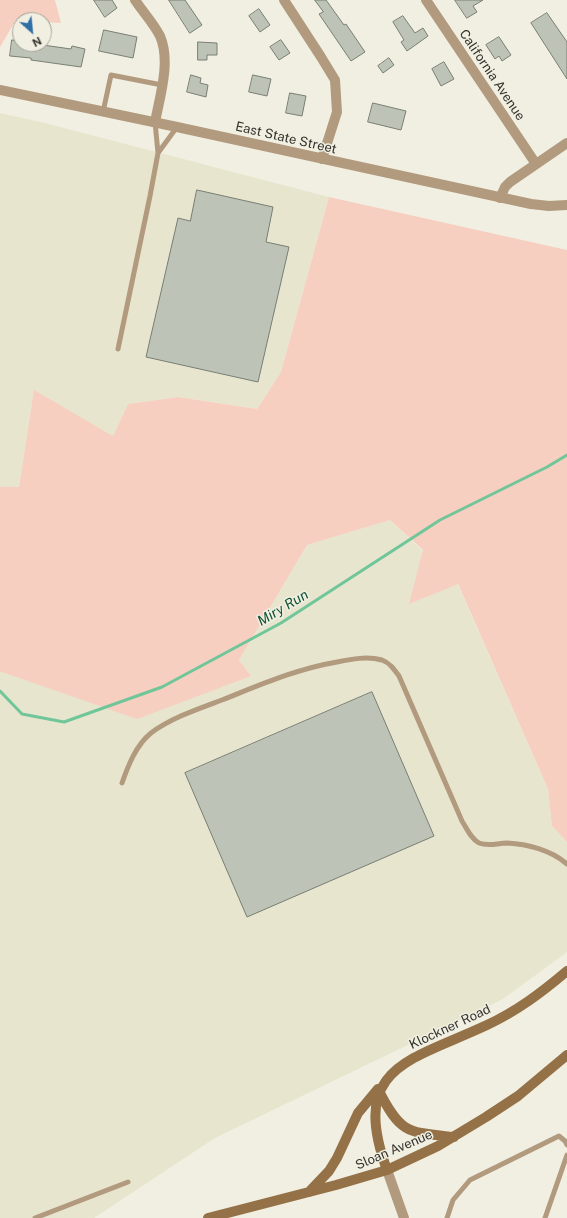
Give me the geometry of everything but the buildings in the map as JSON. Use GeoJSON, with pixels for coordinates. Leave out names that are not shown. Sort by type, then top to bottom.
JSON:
{"type":"FeatureCollection","features":[{"type":"Feature","properties":{"kind":"main road","name":"Klockner Road"},"geometry":{"type":"LineString","coordinates":[[309,1192],[333,1165],[358,1113],[394,1072],[428,1050],[485,1026],[517,1010],[567,971]]}},
{"type":"Feature","properties":{"kind":"main road","name":"Sloan Avenue"},"geometry":{"type":"LineString","coordinates":[[208,1218],[356,1180],[387,1170],[454,1137],[518,1096],[567,1055]]}},
{"type":"Feature","properties":{"kind":"main road"},"geometry":{"type":"LineString","coordinates":[[381,1088],[393,1116],[406,1128],[420,1133],[454,1137]]}},
{"type":"Feature","properties":{"kind":"main road"},"geometry":{"type":"LineString","coordinates":[[381,1088],[376,1104],[376,1125],[379,1146],[387,1170]]}},
{"type":"Feature","properties":{"kind":"street"},"geometry":{"type":"LineString","coordinates":[[135,0],[161,41],[166,64],[155,122]]}},
{"type":"Feature","properties":{"kind":"street"},"geometry":{"type":"LineString","coordinates":[[284,0],[335,80],[337,112],[322,159]]}},
{"type":"Feature","properties":{"kind":"street","name":"California Avenue"},"geometry":{"type":"LineString","coordinates":[[426,0],[536,164]]}},
{"type":"Feature","properties":{"kind":"street","name":"East State Street"},"geometry":{"type":"LineString","coordinates":[[0,90],[155,122],[500,198],[549,206],[567,205]]}},
{"type":"Feature","properties":{"kind":"street"},"geometry":{"type":"LineString","coordinates":[[500,198],[505,187],[510,182],[567,143]]}},
{"type":"Feature","properties":{"kind":"street"},"geometry":{"type":"LineString","coordinates":[[387,1170],[404,1218]]}},
{"type":"Feature","properties":{"kind":"lane"},"geometry":{"type":"LineString","coordinates":[[103,112],[112,75],[162,85]]}},
{"type":"Feature","properties":{"kind":"lane"},"geometry":{"type":"LineString","coordinates":[[118,349],[158,152],[155,122]]}},
{"type":"Feature","properties":{"kind":"lane"},"geometry":{"type":"LineString","coordinates":[[158,152],[177,127]]}},
{"type":"Feature","properties":{"kind":"lane"},"geometry":{"type":"LineString","coordinates":[[122,783],[137,750],[149,734],[186,714],[284,675],[326,664],[353,659],[368,658],[383,660],[391,665],[399,676],[462,822],[470,835],[479,842],[489,846],[505,843],[528,846],[547,852],[567,864]]}},
{"type":"Feature","properties":{"kind":"lane"},"geometry":{"type":"LineString","coordinates":[[447,1218],[453,1200],[470,1180],[559,1136],[567,1145]]}},
{"type":"Feature","properties":{"kind":"lane"},"geometry":{"type":"LineString","coordinates":[[545,1218],[567,1155]]}},
{"type":"Feature","properties":{"kind":"lane"},"geometry":{"type":"LineString","coordinates":[[35,1218],[128,1182]]}},
{"type":"Feature","properties":{"kind":"shaded area"},"geometry":{"type":"Polygon","coordinates":[[[0,0],[55,0],[61,23],[52,22],[52,12],[12,12],[12,27],[0,47],[0,0]]]}},
{"type":"Feature","properties":{"kind":"shaded area"},"geometry":{"type":"Polygon","coordinates":[[[0,113],[45,123],[329,197],[281,372],[257,409],[178,397],[128,404],[113,436],[34,391],[19,487],[0,487],[0,113]]]}},
{"type":"Feature","properties":{"kind":"shaded area"},"geometry":{"type":"Polygon","coordinates":[[[329,197],[567,250],[567,842],[552,826],[548,789],[458,584],[409,604],[423,550],[390,520],[307,545],[239,660],[251,676],[137,719],[2,672],[0,673],[0,487],[19,487],[34,390],[113,436],[128,404],[178,397],[257,409],[281,372],[329,197]]]}},
{"type":"Feature","properties":{"kind":"shaded area"},"geometry":{"type":"Polygon","coordinates":[[[390,520],[457,583],[548,789],[552,826],[567,842],[567,952],[503,999],[215,1138],[94,1218],[0,1218],[0,673],[251,676],[239,660],[307,545],[390,520]]]}},
{"type":"Feature","properties":{"kind":"waterway","name":"Miry Run"},"geometry":{"type":"LineString","coordinates":[[0,691],[22,714],[64,722],[162,687],[281,623],[440,520],[547,467],[567,455]]}}]}
